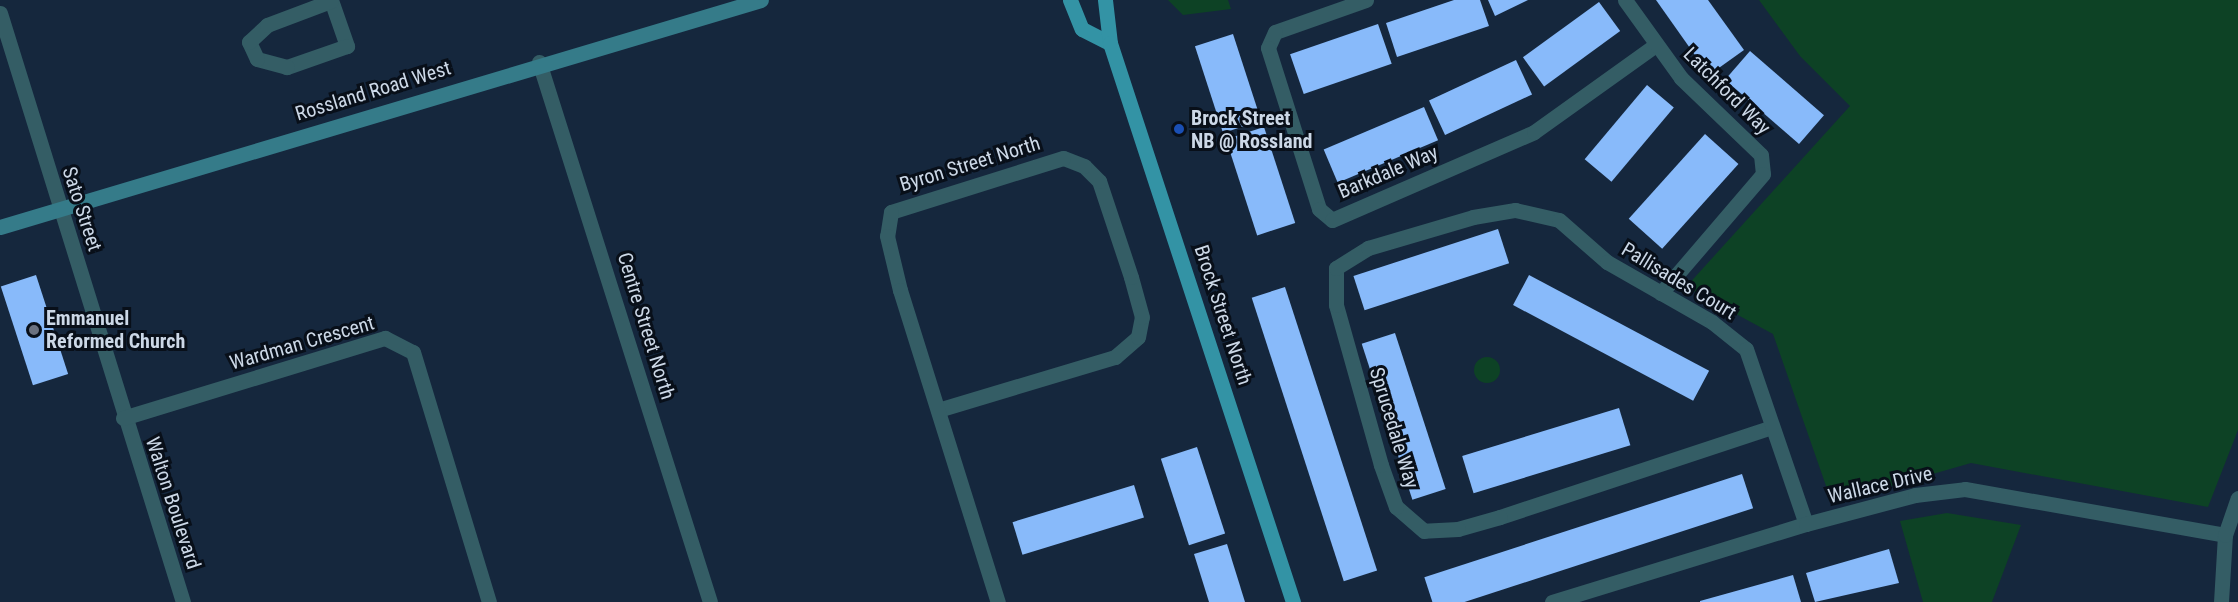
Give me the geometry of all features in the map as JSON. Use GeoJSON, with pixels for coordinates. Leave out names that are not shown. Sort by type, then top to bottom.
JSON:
{"type":"FeatureCollection","features":[{"type":"Feature","properties":{"kind":"main road","name":"Rossland Road West"},"geometry":{"type":"LineString","coordinates":[[0,227],[539,62],[760,0]]}},
{"type":"Feature","properties":{"kind":"main road"},"geometry":{"type":"LineString","coordinates":[[1070,0],[1082,29],[1110,43]]}},
{"type":"Feature","properties":{"kind":"main road","name":"Brock Street North"},"geometry":{"type":"LineString","coordinates":[[1105,0],[1110,43],[1293,602]]}},
{"type":"Feature","properties":{"kind":"street"},"geometry":{"type":"LineString","coordinates":[[331,0],[347,46],[287,67],[257,59],[249,42],[267,25],[331,0]]}},
{"type":"Feature","properties":{"kind":"street","name":"Barkdale Way"},"geometry":{"type":"LineString","coordinates":[[1366,0],[1275,32],[1268,48],[1319,209],[1332,220],[1534,132],[1654,46]]}},
{"type":"Feature","properties":{"kind":"street","name":"Latchford Way"},"geometry":{"type":"LineString","coordinates":[[1625,0],[1654,46],[1761,155],[1763,174],[1661,293]]}},
{"type":"Feature","properties":{"kind":"street","name":"Sato Street"},"geometry":{"type":"LineString","coordinates":[[0,13],[7,54],[60,209],[123,418]]}},
{"type":"Feature","properties":{"kind":"street","name":"Centre Street North"},"geometry":{"type":"LineString","coordinates":[[539,62],[710,602]]}},
{"type":"Feature","properties":{"kind":"street","name":"Byron Street North"},"geometry":{"type":"LineString","coordinates":[[938,410],[1115,357],[1138,337],[1142,317],[1131,277],[1099,181],[1084,166],[1063,158],[891,212],[887,236],[938,410],[998,602]]}},
{"type":"Feature","properties":{"kind":"street","name":"Sprucedale Way"},"geometry":{"type":"LineString","coordinates":[[1559,220],[1515,210],[1473,217],[1368,248],[1336,268],[1336,305],[1396,507],[1424,531],[1458,529],[1772,427]]}},
{"type":"Feature","properties":{"kind":"street","name":"Pallisades Court"},"geometry":{"type":"LineString","coordinates":[[1559,220],[1607,262],[1661,293],[1746,349],[1806,525]]}},
{"type":"Feature","properties":{"kind":"street","name":"Wardman Crescent"},"geometry":{"type":"LineString","coordinates":[[123,418],[385,338],[413,352],[489,602]]}},
{"type":"Feature","properties":{"kind":"street","name":"Walton Boulevard"},"geometry":{"type":"LineString","coordinates":[[123,418],[183,602]]}},
{"type":"Feature","properties":{"kind":"street","name":"Wallace Drive"},"geometry":{"type":"LineString","coordinates":[[1553,602],[1806,525],[1915,495],[1965,489],[2225,535]]}},
{"type":"Feature","properties":{"kind":"street"},"geometry":{"type":"LineString","coordinates":[[2221,602],[2225,535],[2238,498]]}},
{"type":"Feature","properties":{"kind":"green space"},"geometry":{"type":"Polygon","coordinates":[[[1168,0],[1228,0],[1231,9],[1183,15],[1168,0]]]}},
{"type":"Feature","properties":{"kind":"green space"},"geometry":{"type":"Polygon","coordinates":[[[1759,0],[2238,0],[2238,430],[2208,507],[1971,463],[1832,503],[1773,334],[1686,287],[1850,106],[1800,56],[1759,0]]]}},
{"type":"Feature","properties":{"kind":"green space"},"geometry":{"type":"Polygon","coordinates":[[[1487,357],[1496,361],[1500,370],[1496,379],[1487,383],[1478,379],[1474,370],[1478,361],[1487,357]]]}},
{"type":"Feature","properties":{"kind":"green space"},"geometry":{"type":"Polygon","coordinates":[[[1947,513],[2021,525],[1992,602],[1923,602],[1900,521],[1947,513]]]}},
{"type":"Feature","properties":{"kind":"building"},"geometry":{"type":"Polygon","coordinates":[[[1454,0],[1480,0],[1489,26],[1397,57],[1386,23],[1454,0]]]}},
{"type":"Feature","properties":{"kind":"building"},"geometry":{"type":"Polygon","coordinates":[[[1488,0],[1528,0],[1495,16],[1488,0]]]}},
{"type":"Feature","properties":{"kind":"building"},"geometry":{"type":"Polygon","coordinates":[[[1656,0],[1708,0],[1744,50],[1709,75],[1656,0]]]}},
{"type":"Feature","properties":{"kind":"building"},"geometry":{"type":"Polygon","coordinates":[[[1599,2],[1620,31],[1544,86],[1523,57],[1599,2]]]}},
{"type":"Feature","properties":{"kind":"building"},"geometry":{"type":"Polygon","coordinates":[[[1378,24],[1392,64],[1304,94],[1290,54],[1378,24]]]}},
{"type":"Feature","properties":{"kind":"building"},"geometry":{"type":"Polygon","coordinates":[[[1233,34],[1261,121],[1223,133],[1195,46],[1233,34]]]}},
{"type":"Feature","properties":{"kind":"building"},"geometry":{"type":"Polygon","coordinates":[[[1750,51],[1824,115],[1799,144],[1725,80],[1750,51]]]}},
{"type":"Feature","properties":{"kind":"building"},"geometry":{"type":"Polygon","coordinates":[[[1516,60],[1532,94],[1445,135],[1429,101],[1516,60]]]}},
{"type":"Feature","properties":{"kind":"building"},"geometry":{"type":"Polygon","coordinates":[[[1647,85],[1674,107],[1611,182],[1585,159],[1647,85]]]}},
{"type":"Feature","properties":{"kind":"building"},"geometry":{"type":"Polygon","coordinates":[[[1424,107],[1438,140],[1338,183],[1324,150],[1424,107]]]}},
{"type":"Feature","properties":{"kind":"building"},"geometry":{"type":"Polygon","coordinates":[[[1264,127],[1295,223],[1257,235],[1226,139],[1264,127]]]}},
{"type":"Feature","properties":{"kind":"building"},"geometry":{"type":"Polygon","coordinates":[[[1705,134],[1738,164],[1662,249],[1629,219],[1705,134]]]}},
{"type":"Feature","properties":{"kind":"building"},"geometry":{"type":"Polygon","coordinates":[[[1498,229],[1509,263],[1365,310],[1353,276],[1498,229]]]}},
{"type":"Feature","properties":{"kind":"building","name":"Emmanuel Reformed Church"},"geometry":{"type":"Polygon","coordinates":[[[36,275],[68,374],[33,385],[1,286],[36,275]]]}},
{"type":"Feature","properties":{"kind":"building"},"geometry":{"type":"Polygon","coordinates":[[[1529,275],[1709,371],[1693,401],[1513,305],[1529,275]]]}},
{"type":"Feature","properties":{"kind":"building"},"geometry":{"type":"Polygon","coordinates":[[[1285,287],[1377,570],[1344,581],[1252,298],[1285,287]]]}},
{"type":"Feature","properties":{"kind":"building"},"geometry":{"type":"Polygon","coordinates":[[[1395,333],[1446,489],[1412,500],[1362,344],[1395,333]]]}},
{"type":"Feature","properties":{"kind":"building"},"geometry":{"type":"Polygon","coordinates":[[[1619,408],[1630,445],[1474,493],[1462,456],[1619,408]]]}},
{"type":"Feature","properties":{"kind":"building"},"geometry":{"type":"Polygon","coordinates":[[[1197,447],[1225,534],[1189,545],[1161,459],[1197,447]]]}},
{"type":"Feature","properties":{"kind":"building"},"geometry":{"type":"Polygon","coordinates":[[[1742,474],[1753,508],[1465,602],[1432,602],[1424,577],[1742,474]]]}},
{"type":"Feature","properties":{"kind":"building"},"geometry":{"type":"Polygon","coordinates":[[[1134,485],[1144,518],[1022,555],[1013,522],[1134,485]]]}},
{"type":"Feature","properties":{"kind":"building"},"geometry":{"type":"Polygon","coordinates":[[[1227,544],[1245,602],[1209,602],[1194,554],[1227,544]]]}},
{"type":"Feature","properties":{"kind":"building"},"geometry":{"type":"Polygon","coordinates":[[[1889,549],[1899,583],[1815,602],[1806,573],[1889,549]]]}},
{"type":"Feature","properties":{"kind":"building"},"geometry":{"type":"Polygon","coordinates":[[[1793,575],[1801,602],[1700,602],[1700,601],[1793,575]]]}},
{"type":"Feature","properties":{"kind":"place","name":"Brock Street NB @ Rossland"},"geometry":{"type":"Point","coordinates":[1179,129]}},
{"type":"Feature","properties":{"kind":"place","name":"Emmanuel Reformed Church"},"geometry":{"type":"Point","coordinates":[34,330]}}]}
